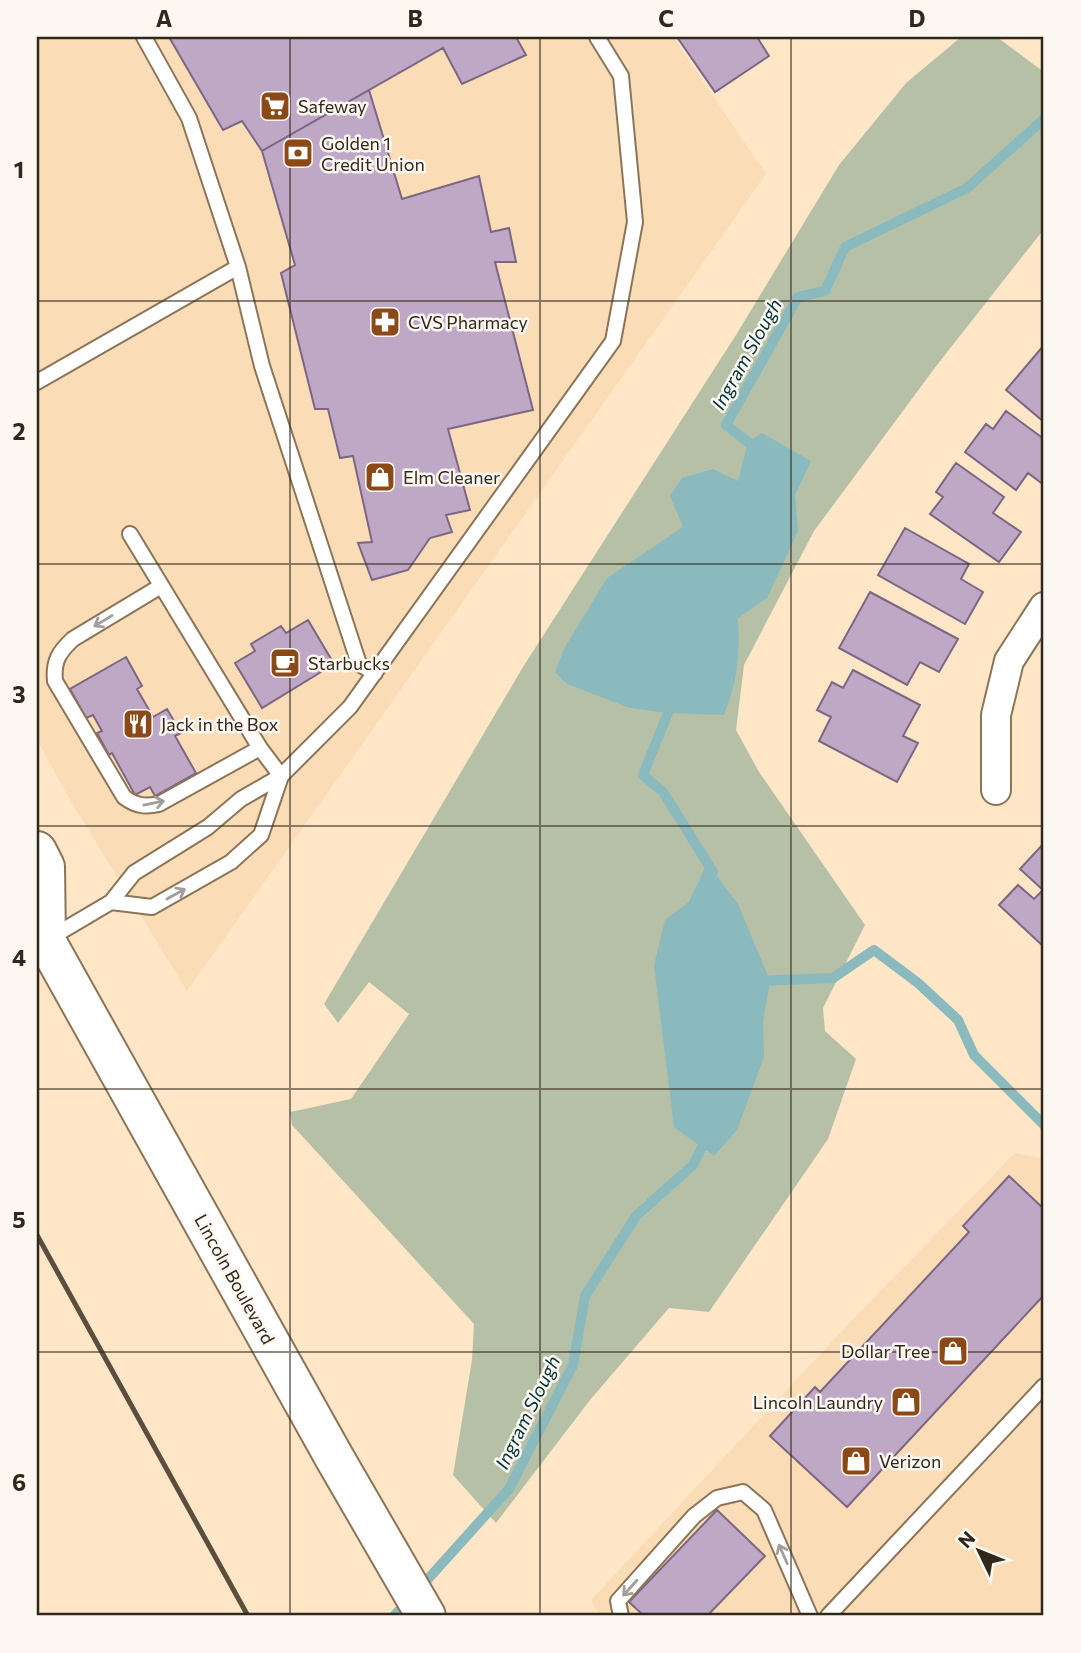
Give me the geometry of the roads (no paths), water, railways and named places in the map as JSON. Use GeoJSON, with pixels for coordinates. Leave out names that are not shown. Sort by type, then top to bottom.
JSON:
{"type":"FeatureCollection","features":[{"type":"Feature","properties":{"kind":"main road","name":"Lincoln Boulevard"},"geometry":{"type":"LineString","coordinates":[[37,851],[45,867],[41,937],[426,1616]]}},
{"type":"Feature","properties":{"kind":"street"},"geometry":{"type":"LineString","coordinates":[[996,790],[996,715],[1009,661],[1044,607]]}},
{"type":"Feature","properties":{"kind":"lane"},"geometry":{"type":"LineString","coordinates":[[144,37],[189,118],[238,267],[262,366],[359,664],[375,673]]}},
{"type":"Feature","properties":{"kind":"lane"},"geometry":{"type":"LineString","coordinates":[[41,937],[111,902],[134,873],[208,827],[241,799],[281,776],[350,707],[612,341],[635,222],[621,76],[597,37]]}},
{"type":"Feature","properties":{"kind":"lane"},"geometry":{"type":"LineString","coordinates":[[37,382],[238,267]]}},
{"type":"Feature","properties":{"kind":"lane"},"geometry":{"type":"LineString","coordinates":[[130,534],[260,748],[281,776]]}},
{"type":"Feature","properties":{"kind":"lane"},"geometry":{"type":"LineString","coordinates":[[161,586],[73,639],[61,649],[54,669],[55,681],[124,797],[133,804],[159,804],[260,748]]}},
{"type":"Feature","properties":{"kind":"lane"},"geometry":{"type":"LineString","coordinates":[[111,902],[152,907],[231,862],[261,835],[281,776]]}},
{"type":"Feature","properties":{"kind":"lane"},"geometry":{"type":"LineString","coordinates":[[828,1616],[1044,1386]]}},
{"type":"Feature","properties":{"kind":"lane"},"geometry":{"type":"LineString","coordinates":[[621,1616],[618,1601],[694,1516],[717,1498],[743,1492],[764,1510],[810,1616]]}},
{"type":"Feature","properties":{"kind":"water"},"geometry":{"type":"Polygon","coordinates":[[[762,433],[811,461],[795,495],[798,531],[767,598],[738,618],[737,667],[724,715],[667,713],[630,708],[567,684],[555,672],[565,647],[607,578],[683,527],[670,496],[682,478],[713,469],[738,481],[748,442],[762,433]]]}},
{"type":"Feature","properties":{"kind":"water"},"geometry":{"type":"Polygon","coordinates":[[[707,863],[738,904],[770,981],[763,1021],[764,1057],[737,1130],[714,1156],[674,1127],[654,965],[665,920],[689,902],[707,863]]]}},
{"type":"Feature","properties":{"kind":"waterway","name":"Ingram Slough"},"geometry":{"type":"LineString","coordinates":[[757,449],[726,425],[798,297],[825,291],[845,247],[967,188],[1044,119]]}},
{"type":"Feature","properties":{"kind":"waterway","name":"Ingram Slough"},"geometry":{"type":"LineString","coordinates":[[672,703],[643,775],[663,792],[713,872]]}},
{"type":"Feature","properties":{"kind":"waterway","name":"Ingram Slough"},"geometry":{"type":"LineString","coordinates":[[759,981],[833,978],[874,950],[918,983],[958,1020],[974,1055],[1044,1125]]}},
{"type":"Feature","properties":{"kind":"waterway","name":"Ingram Slough"},"geometry":{"type":"LineString","coordinates":[[419,1589],[509,1489],[573,1365],[585,1296],[636,1216],[693,1165],[706,1139]]}},
{"type":"Feature","properties":{"kind":"waterway","name":"Ingram Slough"},"geometry":{"type":"LineString","coordinates":[[394,1616],[409,1600]]}},
{"type":"Feature","properties":{"kind":"railway"},"geometry":{"type":"LineString","coordinates":[[37,1235],[248,1616]]}},
{"type":"Feature","properties":{"kind":"place","name":"Safeway"},"geometry":{"type":"Point","coordinates":[275,106]}},
{"type":"Feature","properties":{"kind":"place","name":"Golden 1 Credit Union"},"geometry":{"type":"Point","coordinates":[298,153]}},
{"type":"Feature","properties":{"kind":"place","name":"CVS Pharmacy"},"geometry":{"type":"Point","coordinates":[385,322]}},
{"type":"Feature","properties":{"kind":"place","name":"Elm Cleaner"},"geometry":{"type":"Point","coordinates":[380,477]}},
{"type":"Feature","properties":{"kind":"place","name":"Starbucks"},"geometry":{"type":"Point","coordinates":[285,663]}},
{"type":"Feature","properties":{"kind":"place","name":"Jack in the Box"},"geometry":{"type":"Point","coordinates":[138,724]}},
{"type":"Feature","properties":{"kind":"place","name":"Dollar Tree"},"geometry":{"type":"Point","coordinates":[953,1351]}},
{"type":"Feature","properties":{"kind":"place","name":"Lincoln Laundry"},"geometry":{"type":"Point","coordinates":[906,1402]}},
{"type":"Feature","properties":{"kind":"place","name":"Verizon"},"geometry":{"type":"Point","coordinates":[856,1461]}}]}
